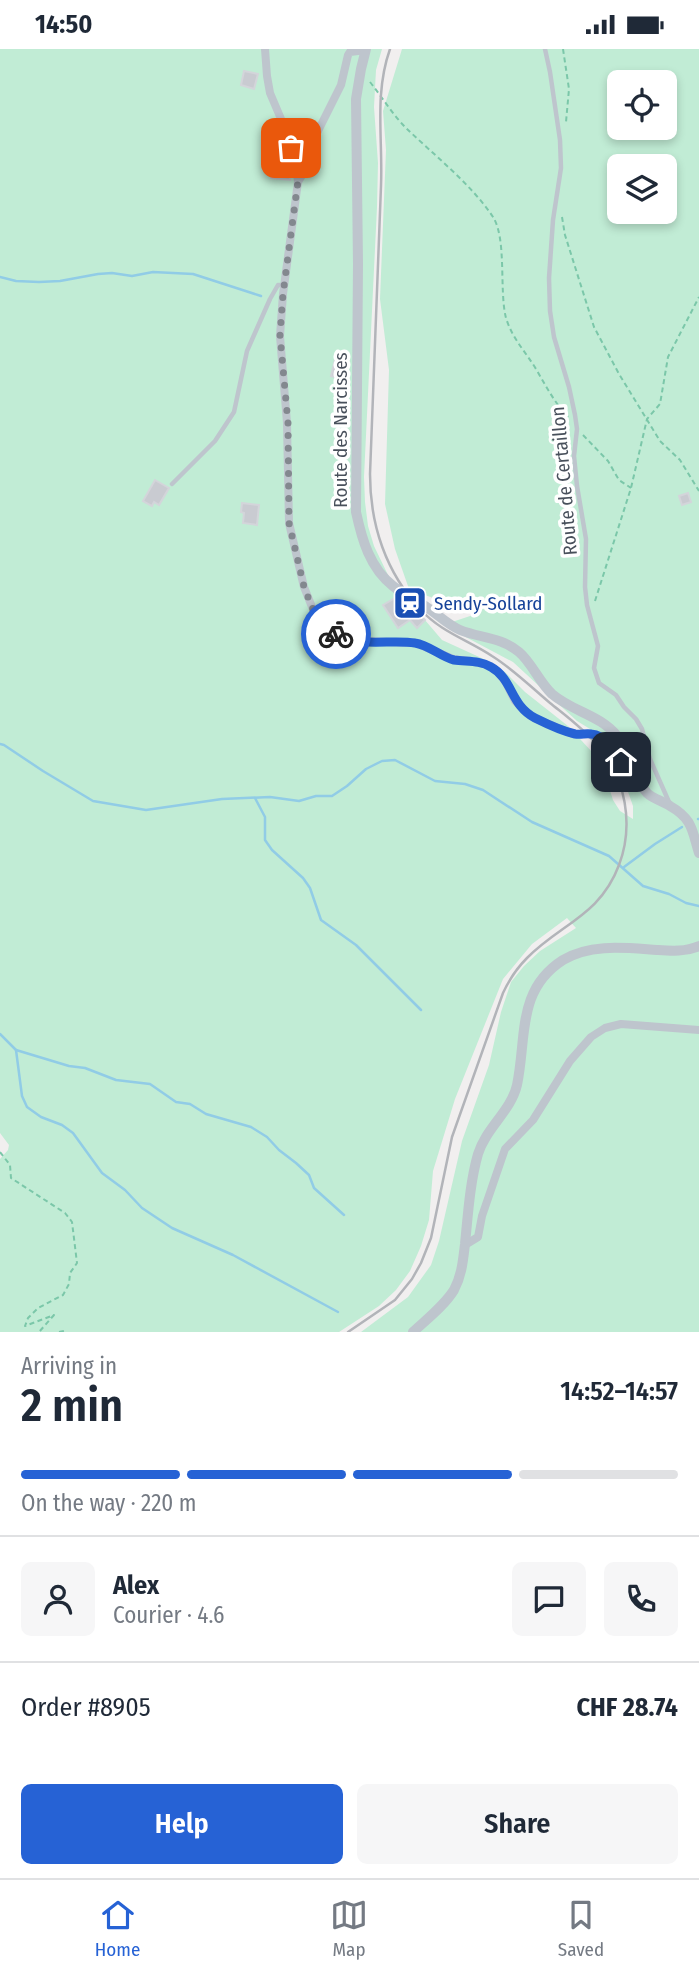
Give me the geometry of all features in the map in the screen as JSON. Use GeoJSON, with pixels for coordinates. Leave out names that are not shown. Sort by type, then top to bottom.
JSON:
{"type":"FeatureCollection","features":[{"type":"Feature","properties":{"kind":"street"},"geometry":{"type":"LineString","coordinates":[[265,49],[270,93],[287,133],[298,181],[280,335],[288,423],[289,523],[304,587],[316,617],[341,637],[364,641],[416,643],[453,659],[490,666],[499,673],[515,701],[524,710],[573,734],[593,734],[604,739],[621,762],[633,772]]}},
{"type":"Feature","properties":{"kind":"street"},"geometry":{"type":"LineString","coordinates":[[298,181],[304,172],[317,132],[341,85],[348,55],[350,52],[366,50]]}},
{"type":"Feature","properties":{"kind":"street","name":"Route des Narcisses"},"geometry":{"type":"LineString","coordinates":[[366,50],[356,99],[356,512],[364,545],[382,576],[395,587],[459,629],[498,639],[520,653],[553,695],[572,709],[611,729],[621,740],[633,772],[649,794],[681,813],[691,825],[699,853]]}},
{"type":"Feature","properties":{"kind":"street"},"geometry":{"type":"LineString","coordinates":[[413,1332],[444,1301],[460,1276],[478,1154],[487,1134],[514,1093],[528,1005],[540,981],[567,958],[594,949],[681,951],[699,946]]}},
{"type":"Feature","properties":{"kind":"street"},"geometry":{"type":"LineString","coordinates":[[465,1245],[478,1237],[482,1216],[505,1149],[533,1120],[570,1061],[591,1037],[605,1028],[621,1024],[699,1030]]}},
{"type":"Feature","properties":{"kind":"lane","name":"Route de Certaillon"},"geometry":{"type":"LineString","coordinates":[[545,49],[560,139],[561,168],[553,220],[550,311],[576,426],[575,470],[586,539],[585,587],[598,646],[594,668],[599,683],[616,695],[642,729],[649,759],[671,806]]}},
{"type":"Feature","properties":{"kind":"lane"},"geometry":{"type":"LineString","coordinates":[[172,484],[215,441],[229,421],[234,412],[247,351],[270,299],[278,285],[284,285]]}},
{"type":"Feature","properties":{"kind":"path"},"geometry":{"type":"LineString","coordinates":[[563,49],[569,89],[565,129]]}},
{"type":"Feature","properties":{"kind":"path"},"geometry":{"type":"LineString","coordinates":[[361,68],[405,127],[439,157],[493,217],[498,227],[506,317],[514,337],[534,365],[555,403],[608,461],[619,480],[631,488]]}},
{"type":"Feature","properties":{"kind":"path"},"geometry":{"type":"LineString","coordinates":[[562,215],[565,235],[594,327],[660,441],[680,460],[699,491]]}},
{"type":"Feature","properties":{"kind":"path"},"geometry":{"type":"LineString","coordinates":[[590,617],[631,488],[647,419],[660,404],[668,357],[699,297]]}},
{"type":"Feature","properties":{"kind":"path"},"geometry":{"type":"LineString","coordinates":[[0,1152],[10,1165],[11,1178],[65,1213],[72,1222],[77,1263],[62,1296],[38,1308],[28,1318],[25,1326],[54,1315],[39,1332]]}},
{"type":"Feature","properties":{"kind":"green space"},"geometry":{"type":"Polygon","coordinates":[[[0,49],[382,49],[376,70],[374,107],[378,163],[377,207],[364,477],[368,526],[374,546],[388,575],[442,640],[488,661],[505,672],[525,692],[568,726],[593,753],[620,811],[633,819],[633,806],[619,766],[590,729],[577,721],[513,662],[443,625],[476,614],[409,589],[395,549],[385,504],[389,370],[380,299],[386,150],[383,111],[402,49],[699,49],[699,1332],[361,1332],[408,1297],[431,1265],[462,1141],[489,1065],[511,982],[540,951],[576,928],[567,918],[532,944],[503,979],[455,1099],[433,1171],[429,1220],[410,1271],[396,1290],[379,1306],[339,1332],[0,1332],[0,1159],[9,1145],[0,1133],[0,49]]]}},
{"type":"Feature","properties":{"kind":"building"},"geometry":{"type":"Polygon","coordinates":[[[244,71],[258,74],[254,89],[241,85],[244,71]]]}},
{"type":"Feature","properties":{"kind":"building"},"geometry":{"type":"Polygon","coordinates":[[[273,158],[288,160],[290,180],[271,178],[273,158]]]}},
{"type":"Feature","properties":{"kind":"building"},"geometry":{"type":"Polygon","coordinates":[[[335,360],[346,362],[342,379],[331,376],[335,360]]]}},
{"type":"Feature","properties":{"kind":"building"},"geometry":{"type":"Polygon","coordinates":[[[155,480],[169,488],[159,505],[154,502],[152,506],[143,501],[155,480]]]}},
{"type":"Feature","properties":{"kind":"building"},"geometry":{"type":"Polygon","coordinates":[[[688,493],[691,502],[682,505],[679,496],[688,493]]]}},
{"type":"Feature","properties":{"kind":"building"},"geometry":{"type":"Polygon","coordinates":[[[242,503],[259,505],[257,525],[243,523],[242,503]]]}},
{"type":"Feature","properties":{"kind":"building"},"geometry":{"type":"Polygon","coordinates":[[[395,598],[405,603],[409,609],[413,608],[425,620],[417,628],[410,620],[398,628],[383,605],[395,598]]]}},
{"type":"Feature","properties":{"kind":"waterway"},"geometry":{"type":"LineString","coordinates":[[0,277],[39,282],[112,273],[132,276],[153,272],[193,274],[261,296]]}},
{"type":"Feature","properties":{"kind":"waterway"},"geometry":{"type":"LineString","coordinates":[[0,744],[93,801],[146,810],[222,799],[270,797],[299,801],[316,796],[332,796],[366,769],[382,761],[395,760],[435,781],[465,784],[483,790],[532,822],[609,856],[643,886],[699,906]]}},
{"type":"Feature","properties":{"kind":"waterway"},"geometry":{"type":"LineString","coordinates":[[255,798],[265,817],[265,840],[272,850],[303,878],[310,888],[321,920],[356,945],[421,1010]]}},
{"type":"Feature","properties":{"kind":"waterway"},"geometry":{"type":"LineString","coordinates":[[624,867],[682,827]]}},
{"type":"Feature","properties":{"kind":"waterway"},"geometry":{"type":"LineString","coordinates":[[0,1034],[16,1050],[69,1066],[85,1068],[116,1080],[150,1084],[176,1102],[190,1104],[206,1114],[251,1127],[267,1137],[309,1175],[314,1188],[344,1215]]}},
{"type":"Feature","properties":{"kind":"waterway"},"geometry":{"type":"LineString","coordinates":[[16,1050],[22,1096],[27,1107],[73,1133],[102,1173],[125,1190],[142,1208],[172,1228],[233,1255],[338,1312]]}},
{"type":"Feature","properties":{"kind":"railway"},"geometry":{"type":"LineString","coordinates":[[348,1332],[395,1300],[421,1263],[431,1238],[452,1137],[508,983],[527,958],[590,908],[601,896],[619,865],[626,834],[625,803],[621,787],[608,759],[598,746],[581,728],[507,667],[429,618],[398,580],[382,547],[373,512],[370,474],[381,186],[381,100],[390,49]]}},
{"type":"Feature","properties":{"kind":"way so far"},"geometry":{"type":"LineString","coordinates":[[291,148],[298,181],[280,335],[288,423],[289,523],[304,587],[316,617],[336,634]]}},
{"type":"Feature","properties":{"kind":"place","name":"Sendy-Sollard"},"geometry":{"type":"Point","coordinates":[410,603]}},
{"type":"Feature","properties":{"kind":"route"},"geometry":{"type":"LineString","coordinates":[[336,634],[364,641],[416,643],[453,659],[490,666],[499,673],[515,701],[524,710],[573,734],[593,734],[604,739],[621,762]]}}]}
